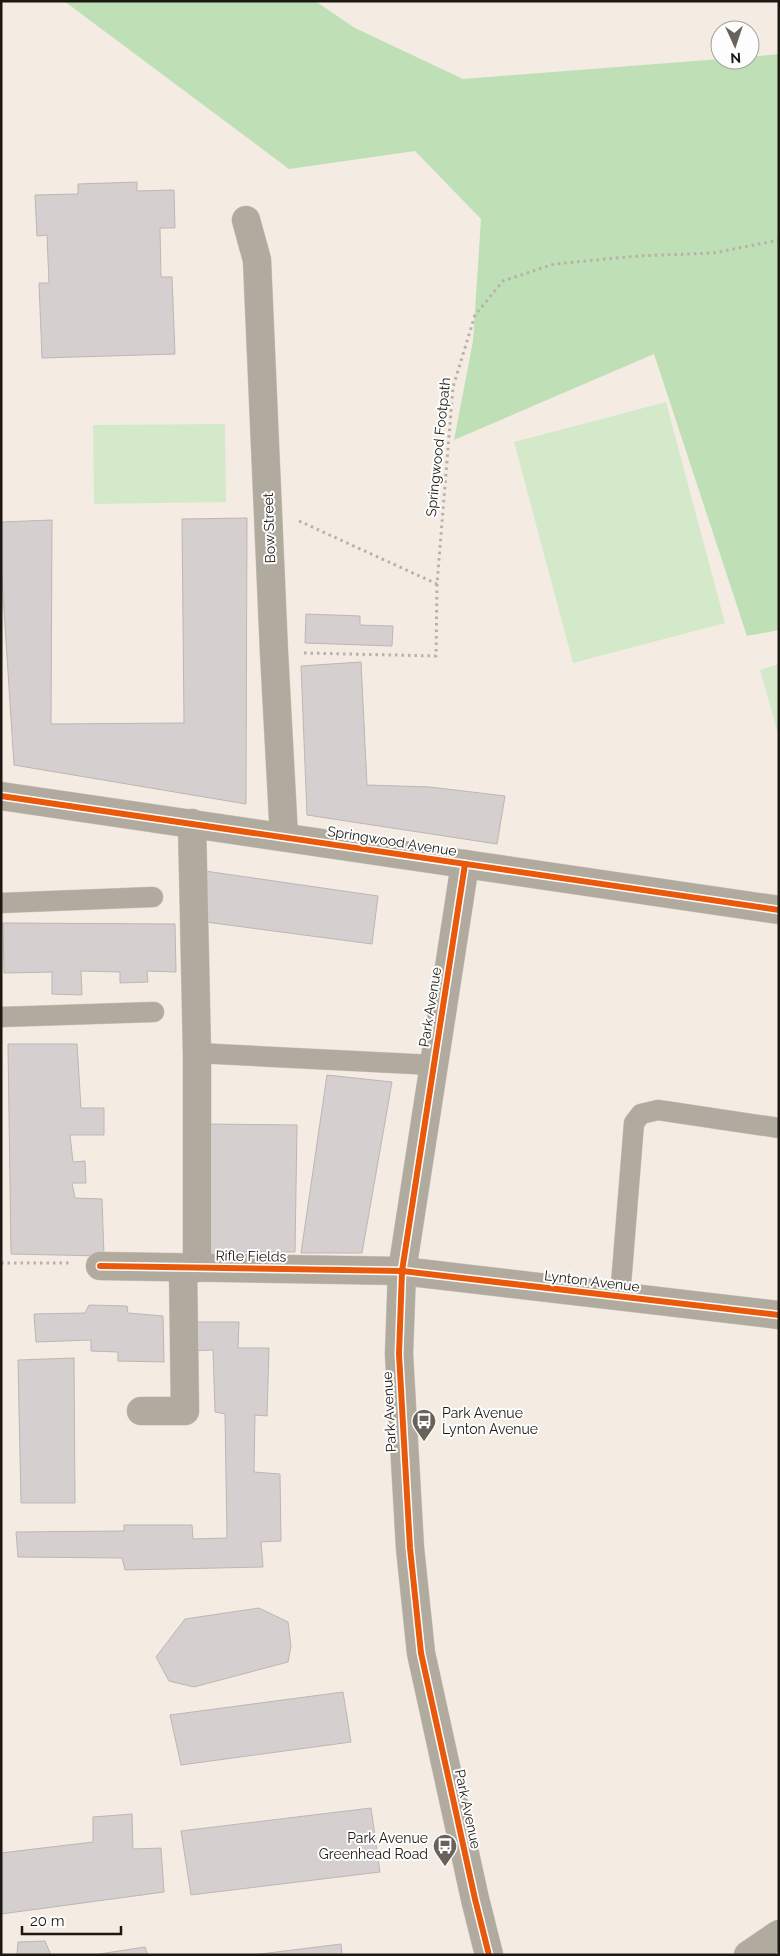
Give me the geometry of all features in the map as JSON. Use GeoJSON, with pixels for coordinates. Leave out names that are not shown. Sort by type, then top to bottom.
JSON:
{"type":"FeatureCollection","features":[{"type":"Feature","properties":{"kind":"street","name":"Bow Street"},"geometry":{"type":"LineString","coordinates":[[246,220],[257,260],[284,837]]}},
{"type":"Feature","properties":{"kind":"street","name":"Springwood Avenue"},"geometry":{"type":"LineString","coordinates":[[1,796],[779,910]]}},
{"type":"Feature","properties":{"kind":"street","name":"Rifle Fields"},"geometry":{"type":"LineString","coordinates":[[141,1412],[184,1411],[196,1053],[192,823]]}},
{"type":"Feature","properties":{"kind":"street","name":"Park Avenue"},"geometry":{"type":"LineString","coordinates":[[465,864],[402,1271],[399,1354],[410,1548],[421,1653],[489,1955]]}},
{"type":"Feature","properties":{"kind":"street","name":"Rifle Fields"},"geometry":{"type":"LineString","coordinates":[[100,1266],[402,1271]]}},
{"type":"Feature","properties":{"kind":"street","name":"Lynton Avenue"},"geometry":{"type":"LineString","coordinates":[[402,1271],[779,1315]]}},
{"type":"Feature","properties":{"kind":"street"},"geometry":{"type":"LineString","coordinates":[[748,1955],[779,1934]]}},
{"type":"Feature","properties":{"kind":"lane"},"geometry":{"type":"LineString","coordinates":[[1,903],[153,897]]}},
{"type":"Feature","properties":{"kind":"lane"},"geometry":{"type":"LineString","coordinates":[[1,1017],[154,1012]]}},
{"type":"Feature","properties":{"kind":"lane"},"geometry":{"type":"LineString","coordinates":[[196,1053],[433,1065]]}},
{"type":"Feature","properties":{"kind":"lane"},"geometry":{"type":"LineString","coordinates":[[620,1297],[634,1123],[640,1114],[658,1110],[779,1128]]}},
{"type":"Feature","properties":{"kind":"path"},"geometry":{"type":"LineString","coordinates":[[268,507],[437,584]]}},
{"type":"Feature","properties":{"kind":"path"},"geometry":{"type":"LineString","coordinates":[[1,1263],[86,1262],[100,1266]]}},
{"type":"Feature","properties":{"kind":"green space"},"geometry":{"type":"Polygon","coordinates":[[[64,1],[315,1],[355,28],[463,79],[710,60],[710,70],[760,70],[760,56],[779,54],[779,630],[747,636],[654,354],[454,440],[473,341],[481,219],[415,151],[289,169],[64,1]]]}},
{"type":"Feature","properties":{"kind":"green space"},"geometry":{"type":"Polygon","coordinates":[[[666,402],[725,623],[573,663],[514,442],[666,402]]]}},
{"type":"Feature","properties":{"kind":"green space"},"geometry":{"type":"Polygon","coordinates":[[[225,424],[226,502],[94,504],[93,425],[225,424]]]}},
{"type":"Feature","properties":{"kind":"green space"},"geometry":{"type":"Polygon","coordinates":[[[779,664],[779,737],[760,670],[779,664]]]}},
{"type":"Feature","properties":{"kind":"building"},"geometry":{"type":"Polygon","coordinates":[[[137,182],[137,191],[174,190],[175,228],[160,228],[161,277],[172,277],[175,354],[42,358],[39,283],[49,283],[47,235],[37,236],[35,195],[78,194],[78,184],[137,182]]]}},
{"type":"Feature","properties":{"kind":"building"},"geometry":{"type":"Polygon","coordinates":[[[247,518],[246,804],[14,765],[1,563],[1,522],[52,520],[51,724],[184,723],[182,519],[247,518]]]}},
{"type":"Feature","properties":{"kind":"building"},"geometry":{"type":"Polygon","coordinates":[[[306,614],[360,616],[360,625],[393,626],[392,646],[305,643],[306,614]]]}},
{"type":"Feature","properties":{"kind":"building"},"geometry":{"type":"Polygon","coordinates":[[[361,662],[367,785],[430,787],[505,796],[497,844],[307,815],[301,666],[361,662]]]}},
{"type":"Feature","properties":{"kind":"building"},"geometry":{"type":"Polygon","coordinates":[[[198,870],[378,896],[372,944],[198,921],[198,870]]]}},
{"type":"Feature","properties":{"kind":"building"},"geometry":{"type":"Polygon","coordinates":[[[3,923],[175,924],[176,972],[147,971],[148,982],[120,983],[120,972],[81,971],[82,995],[52,994],[52,972],[4,973],[3,923]]]}},
{"type":"Feature","properties":{"kind":"building"},"geometry":{"type":"Polygon","coordinates":[[[8,1044],[77,1044],[81,1108],[104,1108],[104,1135],[70,1135],[73,1162],[85,1161],[86,1183],[72,1183],[75,1198],[102,1199],[104,1256],[11,1254],[8,1044]]]}},
{"type":"Feature","properties":{"kind":"building"},"geometry":{"type":"Polygon","coordinates":[[[327,1075],[392,1082],[362,1253],[301,1253],[327,1075]]]}},
{"type":"Feature","properties":{"kind":"building"},"geometry":{"type":"Polygon","coordinates":[[[204,1124],[297,1125],[295,1252],[204,1252],[204,1124]]]}},
{"type":"Feature","properties":{"kind":"building"},"geometry":{"type":"Polygon","coordinates":[[[89,1305],[127,1306],[128,1313],[163,1316],[164,1362],[118,1361],[118,1352],[91,1351],[91,1340],[36,1342],[34,1314],[85,1313],[89,1305]]]}},
{"type":"Feature","properties":{"kind":"building"},"geometry":{"type":"Polygon","coordinates":[[[188,1322],[239,1322],[238,1348],[269,1348],[267,1416],[255,1415],[254,1472],[280,1474],[281,1541],[261,1542],[263,1567],[125,1570],[122,1558],[18,1557],[16,1532],[124,1531],[124,1525],[192,1525],[193,1539],[227,1538],[225,1414],[215,1412],[213,1350],[188,1351],[188,1322]]]}},
{"type":"Feature","properties":{"kind":"building"},"geometry":{"type":"Polygon","coordinates":[[[74,1358],[75,1503],[21,1503],[18,1360],[74,1358]]]}},
{"type":"Feature","properties":{"kind":"building"},"geometry":{"type":"Polygon","coordinates":[[[259,1608],[288,1622],[291,1646],[288,1662],[194,1687],[169,1681],[156,1657],[185,1619],[259,1608]]]}},
{"type":"Feature","properties":{"kind":"building"},"geometry":{"type":"Polygon","coordinates":[[[343,1692],[351,1742],[181,1765],[170,1715],[343,1692]]]}},
{"type":"Feature","properties":{"kind":"building"},"geometry":{"type":"Polygon","coordinates":[[[371,1808],[380,1872],[191,1895],[181,1831],[371,1808]]]}},
{"type":"Feature","properties":{"kind":"building"},"geometry":{"type":"Polygon","coordinates":[[[132,1814],[133,1849],[161,1848],[164,1892],[1,1914],[1,1853],[93,1842],[93,1817],[132,1814]]]}},
{"type":"Feature","properties":{"kind":"building"},"geometry":{"type":"Polygon","coordinates":[[[45,1941],[51,1955],[17,1955],[18,1942],[45,1941]]]}},
{"type":"Feature","properties":{"kind":"building"},"geometry":{"type":"Polygon","coordinates":[[[341,1944],[342,1955],[252,1955],[341,1944]]]}},
{"type":"Feature","properties":{"kind":"building"},"geometry":{"type":"Polygon","coordinates":[[[145,1947],[148,1955],[93,1955],[145,1947]]]}},
{"type":"Feature","properties":{"kind":"cycle path"},"geometry":{"type":"LineString","coordinates":[[1,796],[779,910]]}},
{"type":"Feature","properties":{"kind":"cycle path"},"geometry":{"type":"LineString","coordinates":[[465,864],[402,1271],[399,1354],[410,1548],[421,1653],[489,1955]]}},
{"type":"Feature","properties":{"kind":"cycle path"},"geometry":{"type":"LineString","coordinates":[[100,1266],[402,1271],[779,1315]]}},
{"type":"Feature","properties":{"kind":"place","name":"Park Avenue Lynton Avenue"},"geometry":{"type":"Point","coordinates":[424,1442]}},
{"type":"Feature","properties":{"kind":"place","name":"Park Avenue Greenhead Road"},"geometry":{"type":"Point","coordinates":[445,1867]}}]}
